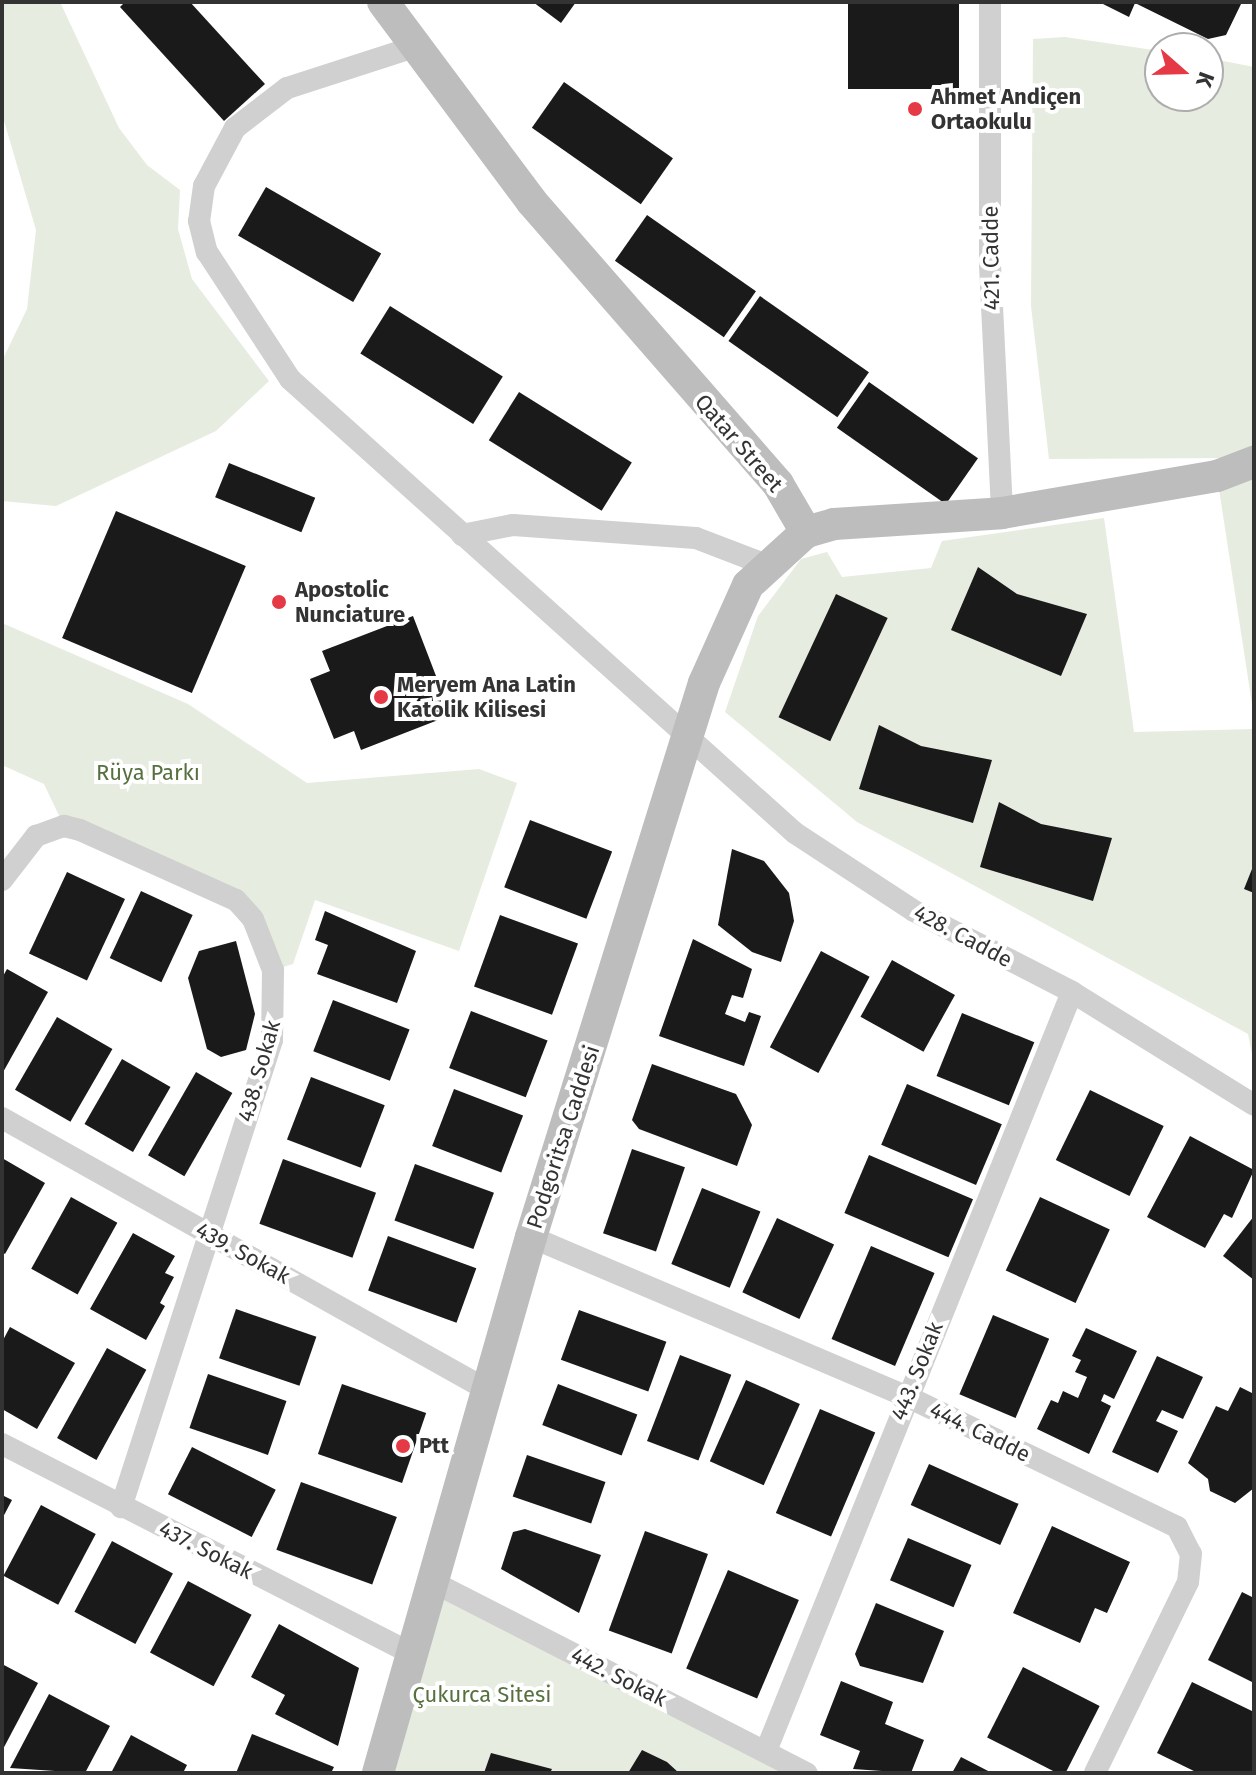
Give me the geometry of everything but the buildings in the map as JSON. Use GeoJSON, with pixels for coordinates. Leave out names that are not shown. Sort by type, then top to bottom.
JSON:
{"type":"FeatureCollection","features":[{"type":"Feature","properties":{"kind":"main road","name":"Qatar Street"},"geometry":{"type":"LineString","coordinates":[[383,2],[411,48],[618,305],[778,484],[806,532]]}},
{"type":"Feature","properties":{"kind":"main road"},"geometry":{"type":"LineString","coordinates":[[806,532],[1002,513],[1217,476],[1254,462]]}},
{"type":"Feature","properties":{"kind":"main road","name":"Podgoritsa Caddesi"},"geometry":{"type":"LineString","coordinates":[[378,1773],[484,1388],[726,631],[748,585],[806,532]]}},
{"type":"Feature","properties":{"kind":"street","name":"421. Cadde"},"geometry":{"type":"LineString","coordinates":[[990,2],[990,265],[1002,513]]}},
{"type":"Feature","properties":{"kind":"street","name":"428. Cadde"},"geometry":{"type":"LineString","coordinates":[[411,48],[287,88],[235,128],[215,158],[199,221],[207,252],[290,379],[688,743],[795,833],[914,911],[1072,992],[1254,1105]]}},
{"type":"Feature","properties":{"kind":"street"},"geometry":{"type":"LineString","coordinates":[[462,535],[500,525],[696,538],[769,566]]}},
{"type":"Feature","properties":{"kind":"street","name":"438. Sokak"},"geometry":{"type":"LineString","coordinates":[[2,880],[36,836],[64,826],[236,900],[253,919],[273,970],[277,1011],[210,1234],[121,1507]]}},
{"type":"Feature","properties":{"kind":"street","name":"443. Sokak"},"geometry":{"type":"LineString","coordinates":[[766,1751],[906,1396],[1072,992]]}},
{"type":"Feature","properties":{"kind":"street","name":"439. Sokak"},"geometry":{"type":"LineString","coordinates":[[2,1118],[484,1388]]}},
{"type":"Feature","properties":{"kind":"street","name":"444. Cadde"},"geometry":{"type":"LineString","coordinates":[[531,1237],[906,1396],[1177,1527],[1191,1554],[1188,1582],[1095,1773]]}},
{"type":"Feature","properties":{"kind":"street","name":"437. Sokak"},"geometry":{"type":"LineString","coordinates":[[2,1444],[411,1653]]}},
{"type":"Feature","properties":{"kind":"street","name":"442. Sokak"},"geometry":{"type":"LineString","coordinates":[[431,1581],[807,1773]]}},
{"type":"Feature","properties":{"kind":"green space"},"geometry":{"type":"Polygon","coordinates":[[[2,2],[60,2],[119,128],[147,165],[180,190],[178,229],[192,279],[269,381],[216,431],[56,506],[2,501],[2,361],[27,309],[36,230],[2,114],[2,2]]]}},
{"type":"Feature","properties":{"kind":"green space"},"geometry":{"type":"Polygon","coordinates":[[[1065,37],[1144,49],[1144,112],[1224,112],[1224,61],[1254,67],[1254,447],[1226,458],[1049,459],[1031,306],[1033,39],[1065,37]]]}},
{"type":"Feature","properties":{"kind":"green space"},"geometry":{"type":"Polygon","coordinates":[[[1254,462],[1254,717],[1217,476],[1254,462]]]}},
{"type":"Feature","properties":{"kind":"green space"},"geometry":{"type":"Polygon","coordinates":[[[1104,518],[1134,732],[1254,729],[1254,1064],[1248,1034],[857,822],[725,712],[758,616],[801,559],[827,552],[842,577],[931,568],[942,541],[1104,518]]]}},
{"type":"Feature","properties":{"kind":"green space","name":"Rüya Parkı"},"geometry":{"type":"Polygon","coordinates":[[[2,623],[188,704],[307,783],[479,769],[517,783],[459,951],[315,900],[293,964],[273,970],[253,919],[64,826],[44,784],[2,765],[2,623]]]}},
{"type":"Feature","properties":{"kind":"green space","name":"Çukurca Sitesi"},"geometry":{"type":"Polygon","coordinates":[[[431,1581],[807,1773],[378,1773],[431,1581]]]}},
{"type":"Feature","properties":{"kind":"place","name":"Ahmet Andiçen Ortaokulu"},"geometry":{"type":"Point","coordinates":[915,109]}},
{"type":"Feature","properties":{"kind":"place","name":"Apostolic Nunciature"},"geometry":{"type":"Point","coordinates":[279,602]}},
{"type":"Feature","properties":{"kind":"place","name":"Meryem Ana Latin Katolik Kilisesi"},"geometry":{"type":"Point","coordinates":[381,697]}},
{"type":"Feature","properties":{"kind":"place","name":"Ptt"},"geometry":{"type":"Point","coordinates":[403,1446]}}]}
